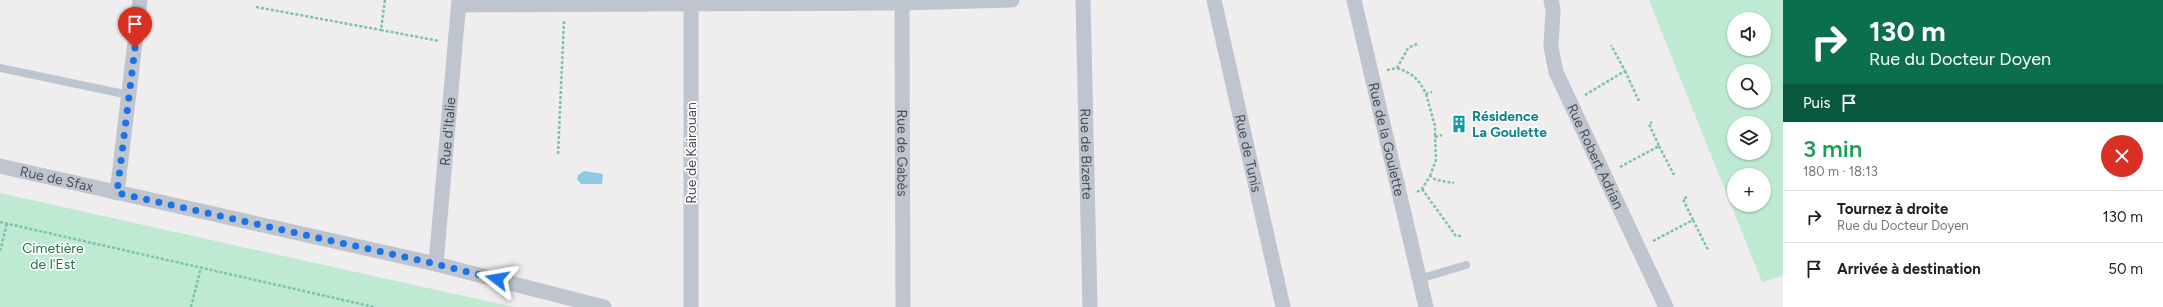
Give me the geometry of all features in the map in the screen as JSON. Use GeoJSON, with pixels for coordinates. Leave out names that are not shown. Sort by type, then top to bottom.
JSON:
{"type":"FeatureCollection","features":[{"type":"Feature","properties":{"kind":"street"},"geometry":{"type":"LineString","coordinates":[[117,193],[140,0]]}},
{"type":"Feature","properties":{"kind":"street"},"geometry":{"type":"LineString","coordinates":[[459,3],[565,5],[691,2],[902,2],[1012,0]]}},
{"type":"Feature","properties":{"kind":"street","name":"Rue de Bizerte"},"geometry":{"type":"LineString","coordinates":[[1083,0],[1090,307]]}},
{"type":"Feature","properties":{"kind":"street","name":"Rue de Tunis"},"geometry":{"type":"LineString","coordinates":[[1214,0],[1283,307]]}},
{"type":"Feature","properties":{"kind":"street","name":"Rue de la Goulette"},"geometry":{"type":"LineString","coordinates":[[1354,0],[1426,307]]}},
{"type":"Feature","properties":{"kind":"street","name":"Rue Robert Adrian"},"geometry":{"type":"LineString","coordinates":[[1551,0],[1553,21],[1551,47],[1556,72],[1666,307]]}},
{"type":"Feature","properties":{"kind":"street","name":"Rue de Kairouan"},"geometry":{"type":"LineString","coordinates":[[691,2],[691,307]]}},
{"type":"Feature","properties":{"kind":"street","name":"Rue de Gabès"},"geometry":{"type":"LineString","coordinates":[[902,2],[903,307]]}},
{"type":"Feature","properties":{"kind":"street","name":"Rue d'Italie"},"geometry":{"type":"LineString","coordinates":[[436,264],[459,3]]}},
{"type":"Feature","properties":{"kind":"street","name":"Rue de Sfax"},"geometry":{"type":"LineString","coordinates":[[0,166],[436,264],[604,307]]}},
{"type":"Feature","properties":{"kind":"lane"},"geometry":{"type":"LineString","coordinates":[[0,68],[129,95]]}},
{"type":"Feature","properties":{"kind":"lane"},"geometry":{"type":"LineString","coordinates":[[1419,279],[1466,265]]}},
{"type":"Feature","properties":{"kind":"path"},"geometry":{"type":"LineString","coordinates":[[381,30],[385,0]]}},
{"type":"Feature","properties":{"kind":"path"},"geometry":{"type":"LineString","coordinates":[[558,154],[565,5]]}},
{"type":"Feature","properties":{"kind":"path"},"geometry":{"type":"LineString","coordinates":[[256,7],[455,44]]}},
{"type":"Feature","properties":{"kind":"path"},"geometry":{"type":"LineString","coordinates":[[1397,68],[1408,48],[1417,44]]}},
{"type":"Feature","properties":{"kind":"path"},"geometry":{"type":"LineString","coordinates":[[1611,45],[1640,101]]}},
{"type":"Feature","properties":{"kind":"path"},"geometry":{"type":"LineString","coordinates":[[1371,74],[1397,68],[1410,72],[1420,83],[1426,94],[1435,126],[1436,160],[1430,176],[1422,189],[1400,199]]}},
{"type":"Feature","properties":{"kind":"path"},"geometry":{"type":"LineString","coordinates":[[1570,103],[1625,71]]}},
{"type":"Feature","properties":{"kind":"path"},"geometry":{"type":"LineString","coordinates":[[1426,94],[1432,92]]}},
{"type":"Feature","properties":{"kind":"path"},"geometry":{"type":"LineString","coordinates":[[1652,122],[1649,124],[1658,146],[1674,175]]}},
{"type":"Feature","properties":{"kind":"path"},"geometry":{"type":"LineString","coordinates":[[1435,137],[1442,134]]}},
{"type":"Feature","properties":{"kind":"path"},"geometry":{"type":"LineString","coordinates":[[1604,176],[1658,146]]}},
{"type":"Feature","properties":{"kind":"path"},"geometry":{"type":"LineString","coordinates":[[1430,176],[1436,180],[1454,183]]}},
{"type":"Feature","properties":{"kind":"path"},"geometry":{"type":"LineString","coordinates":[[1422,189],[1456,236],[1462,236]]}},
{"type":"Feature","properties":{"kind":"path"},"geometry":{"type":"LineString","coordinates":[[1686,197],[1683,199],[1708,250]]}},
{"type":"Feature","properties":{"kind":"path"},"geometry":{"type":"LineString","coordinates":[[1638,249],[1693,220]]}},
{"type":"Feature","properties":{"kind":"path"},"geometry":{"type":"LineString","coordinates":[[0,222],[374,307]]}},
{"type":"Feature","properties":{"kind":"path"},"geometry":{"type":"LineString","coordinates":[[0,251],[7,223]]}},
{"type":"Feature","properties":{"kind":"path"},"geometry":{"type":"LineString","coordinates":[[191,307],[201,267]]}},
{"type":"Feature","properties":{"kind":"green space"},"geometry":{"type":"Polygon","coordinates":[[[1649,0],[1783,0],[1783,276],[1762,282],[1734,212],[1771,212],[1771,168],[1727,168],[1727,195],[1649,0]]]}},
{"type":"Feature","properties":{"kind":"green space","name":"Cimetière de l'Est"},"geometry":{"type":"Polygon","coordinates":[[[0,193],[513,307],[0,307],[0,193]]]}},
{"type":"Feature","properties":{"kind":"water"},"geometry":{"type":"Polygon","coordinates":[[[584,171],[603,174],[602,184],[581,184],[577,179],[578,175],[584,171]]]}},
{"type":"Feature","properties":{"kind":"place","name":"Résidence La Goulette"},"geometry":{"type":"Point","coordinates":[1459,124]}},
{"type":"Feature","properties":{"kind":"route"},"geometry":{"type":"LineString","coordinates":[[135,48],[117,193],[497,279]]}}]}
